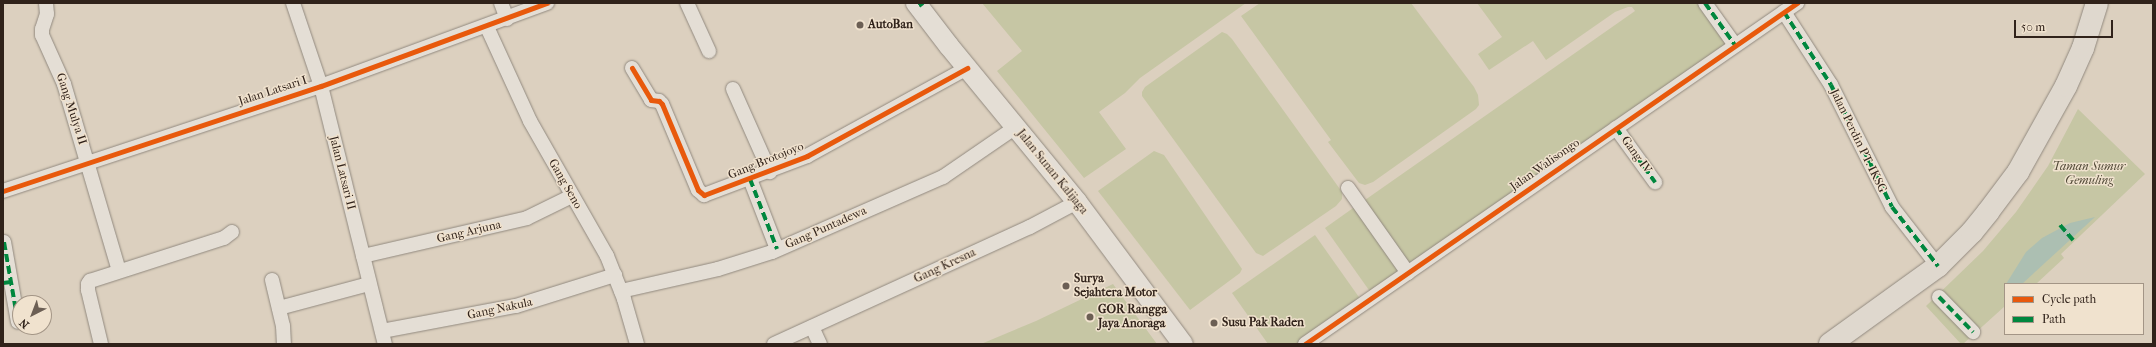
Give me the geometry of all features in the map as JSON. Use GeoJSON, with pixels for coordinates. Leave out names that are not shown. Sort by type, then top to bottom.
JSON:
{"type":"FeatureCollection","features":[{"type":"Feature","properties":{"kind":"highway"},"geometry":{"type":"LineString","coordinates":[[1830,344],[1938,266],[1972,232],[2018,172],[2066,86],[2083,48],[2097,3]]}},
{"type":"Feature","properties":{"kind":"main road","name":"Jalan Sunan Kalijaga"},"geometry":{"type":"LineString","coordinates":[[919,4],[967,68],[1077,202],[1184,344]]}},
{"type":"Feature","properties":{"kind":"street","name":"Gang Mulya II"},"geometry":{"type":"LineString","coordinates":[[46,3],[47,14],[42,29],[42,35],[49,54],[62,77],[119,271]]}},
{"type":"Feature","properties":{"kind":"street","name":"Jalan Latsari II"},"geometry":{"type":"LineString","coordinates":[[293,3],[321,86],[383,337]]}},
{"type":"Feature","properties":{"kind":"street"},"geometry":{"type":"LineString","coordinates":[[501,3],[507,19]]}},
{"type":"Feature","properties":{"kind":"street","name":"Jalan Latsari I"},"geometry":{"type":"LineString","coordinates":[[3,191],[321,86],[486,27],[547,3]]}},
{"type":"Feature","properties":{"kind":"street"},"geometry":{"type":"LineString","coordinates":[[687,3],[709,51]]}},
{"type":"Feature","properties":{"kind":"street"},"geometry":{"type":"LineString","coordinates":[[1705,3],[1735,45]]}},
{"type":"Feature","properties":{"kind":"street","name":"Jalan Walisongo"},"geometry":{"type":"LineString","coordinates":[[1305,344],[1791,6]]}},
{"type":"Feature","properties":{"kind":"street","name":"Jalan Perdin PT. IKSG"},"geometry":{"type":"LineString","coordinates":[[1791,6],[1892,208],[1938,266]]}},
{"type":"Feature","properties":{"kind":"street","name":"Gang Seno"},"geometry":{"type":"LineString","coordinates":[[486,27],[530,121],[604,249],[621,291],[637,344]]}},
{"type":"Feature","properties":{"kind":"street","name":"Gang Brotojoyo"},"geometry":{"type":"LineString","coordinates":[[632,68],[651,100],[659,101],[662,104],[700,193],[703,195],[770,172],[826,146],[967,68]]}},
{"type":"Feature","properties":{"kind":"street","name":"Gang Brotojoyo"},"geometry":{"type":"LineString","coordinates":[[733,89],[770,172]]}},
{"type":"Feature","properties":{"kind":"street","name":"Gang Puntadewa"},"geometry":{"type":"LineString","coordinates":[[621,291],[718,269],[777,249],[942,177],[1016,127]]}},
{"type":"Feature","properties":{"kind":"street","name":"Gang IV"},"geometry":{"type":"LineString","coordinates":[[1616,128],[1655,182]]}},
{"type":"Feature","properties":{"kind":"street"},"geometry":{"type":"LineString","coordinates":[[750,179],[777,249]]}},
{"type":"Feature","properties":{"kind":"street"},"geometry":{"type":"LineString","coordinates":[[1348,188],[1408,273]]}},
{"type":"Feature","properties":{"kind":"street","name":"Gang Arjuna"},"geometry":{"type":"LineString","coordinates":[[363,256],[527,218],[572,196]]}},
{"type":"Feature","properties":{"kind":"street","name":"Gang Kresna"},"geometry":{"type":"LineString","coordinates":[[774,344],[1030,227],[1077,202]]}},
{"type":"Feature","properties":{"kind":"street"},"geometry":{"type":"LineString","coordinates":[[100,344],[88,284],[95,278],[224,238],[232,232]]}},
{"type":"Feature","properties":{"kind":"street"},"geometry":{"type":"LineString","coordinates":[[4,242],[7,283],[12,301]]}},
{"type":"Feature","properties":{"kind":"street","name":"Gang Nakula"},"geometry":{"type":"LineString","coordinates":[[383,337],[516,306],[615,275]]}},
{"type":"Feature","properties":{"kind":"street"},"geometry":{"type":"LineString","coordinates":[[272,280],[279,308],[284,344]]}},
{"type":"Feature","properties":{"kind":"street"},"geometry":{"type":"LineString","coordinates":[[279,308],[370,284]]}},
{"type":"Feature","properties":{"kind":"street"},"geometry":{"type":"LineString","coordinates":[[1939,297],[1973,332]]}},
{"type":"Feature","properties":{"kind":"street"},"geometry":{"type":"LineString","coordinates":[[812,327],[820,344]]}},
{"type":"Feature","properties":{"kind":"green space"},"geometry":{"type":"Polygon","coordinates":[[[982,3],[1246,3],[1140,78],[1125,93],[1099,112],[1126,149],[1084,178],[997,71],[1022,51],[982,3]]]}},
{"type":"Feature","properties":{"kind":"green space"},"geometry":{"type":"Polygon","coordinates":[[[1260,3],[1411,3],[1474,87],[1478,95],[1479,105],[1476,109],[1373,182],[1365,185],[1359,183],[1328,142],[1331,140],[1241,16],[1260,3]]]}},
{"type":"Feature","properties":{"kind":"green space"},"geometry":{"type":"Polygon","coordinates":[[[1477,3],[1700,3],[1728,42],[1410,265],[1365,200],[1635,11],[1632,7],[1628,7],[1615,12],[1546,60],[1533,41],[1489,70],[1478,54],[1502,37],[1477,3]]]}},
{"type":"Feature","properties":{"kind":"green space"},"geometry":{"type":"Polygon","coordinates":[[[1222,32],[1227,34],[1232,39],[1342,192],[1342,199],[1336,206],[1263,256],[1256,253],[1142,96],[1142,92],[1145,87],[1222,32]]]}},
{"type":"Feature","properties":{"kind":"green space","name":"Taman Sumur Gemuling"},"geometry":{"type":"Polygon","coordinates":[[[2078,109],[2145,174],[2061,254],[2064,258],[2037,283],[2004,283],[2004,307],[1963,344],[1961,344],[1926,306],[1983,251],[2016,212],[2048,166],[2078,109]]]}},
{"type":"Feature","properties":{"kind":"green space"},"geometry":{"type":"Polygon","coordinates":[[[1154,151],[1164,155],[1242,269],[1240,273],[1190,310],[1098,191],[1154,151]]]}},
{"type":"Feature","properties":{"kind":"green space"},"geometry":{"type":"Polygon","coordinates":[[[1356,206],[1402,270],[1371,293],[1325,228],[1356,206]]]}},
{"type":"Feature","properties":{"kind":"green space"},"geometry":{"type":"Polygon","coordinates":[[[1315,235],[1361,300],[1299,344],[1268,344],[1232,293],[1315,235]]]}},
{"type":"Feature","properties":{"kind":"green space","name":"GOR Rangga Jaya Anoraga"},"geometry":{"type":"Polygon","coordinates":[[[1113,284],[1157,344],[981,344],[1036,321],[1113,284]]]}},
{"type":"Feature","properties":{"kind":"shaded area"},"geometry":{"type":"Polygon","coordinates":[[[2095,217],[2023,283],[2007,283],[2026,252],[2042,238],[2070,223],[2095,217]]]}},
{"type":"Feature","properties":{"kind":"marked path"},"geometry":{"type":"LineString","coordinates":[[919,6],[923,3]]}},
{"type":"Feature","properties":{"kind":"marked path"},"geometry":{"type":"LineString","coordinates":[[1705,3],[1735,45]]}},
{"type":"Feature","properties":{"kind":"marked path"},"geometry":{"type":"LineString","coordinates":[[1784,12],[1831,85],[1892,207],[1938,266]]}},
{"type":"Feature","properties":{"kind":"marked path"},"geometry":{"type":"LineString","coordinates":[[1616,128],[1655,182]]}},
{"type":"Feature","properties":{"kind":"marked path"},"geometry":{"type":"LineString","coordinates":[[750,179],[777,249]]}},
{"type":"Feature","properties":{"kind":"marked path"},"geometry":{"type":"LineString","coordinates":[[2060,225],[2073,240]]}},
{"type":"Feature","properties":{"kind":"marked path"},"geometry":{"type":"LineString","coordinates":[[4,242],[13,295]]}},
{"type":"Feature","properties":{"kind":"marked path"},"geometry":{"type":"LineString","coordinates":[[3,283],[11,282]]}},
{"type":"Feature","properties":{"kind":"marked path"},"geometry":{"type":"LineString","coordinates":[[1939,297],[1973,332]]}},
{"type":"Feature","properties":{"kind":"cycle path"},"geometry":{"type":"LineString","coordinates":[[3,191],[321,86],[547,3]]}},
{"type":"Feature","properties":{"kind":"cycle path"},"geometry":{"type":"LineString","coordinates":[[1305,344],[1797,3]]}},
{"type":"Feature","properties":{"kind":"cycle path"},"geometry":{"type":"LineString","coordinates":[[632,68],[651,100],[659,101],[662,104],[698,190],[704,195],[807,156],[967,68]]}},
{"type":"Feature","properties":{"kind":"place","name":"AutoBan"},"geometry":{"type":"Point","coordinates":[860,25]}},
{"type":"Feature","properties":{"kind":"place","name":"Surya Sejahtera Motor"},"geometry":{"type":"Point","coordinates":[1066,286]}},
{"type":"Feature","properties":{"kind":"place","name":"GOR Rangga Jaya Anoraga"},"geometry":{"type":"Point","coordinates":[1090,317]}},
{"type":"Feature","properties":{"kind":"place","name":"Susu Pak Raden"},"geometry":{"type":"Point","coordinates":[1214,323]}}]}
